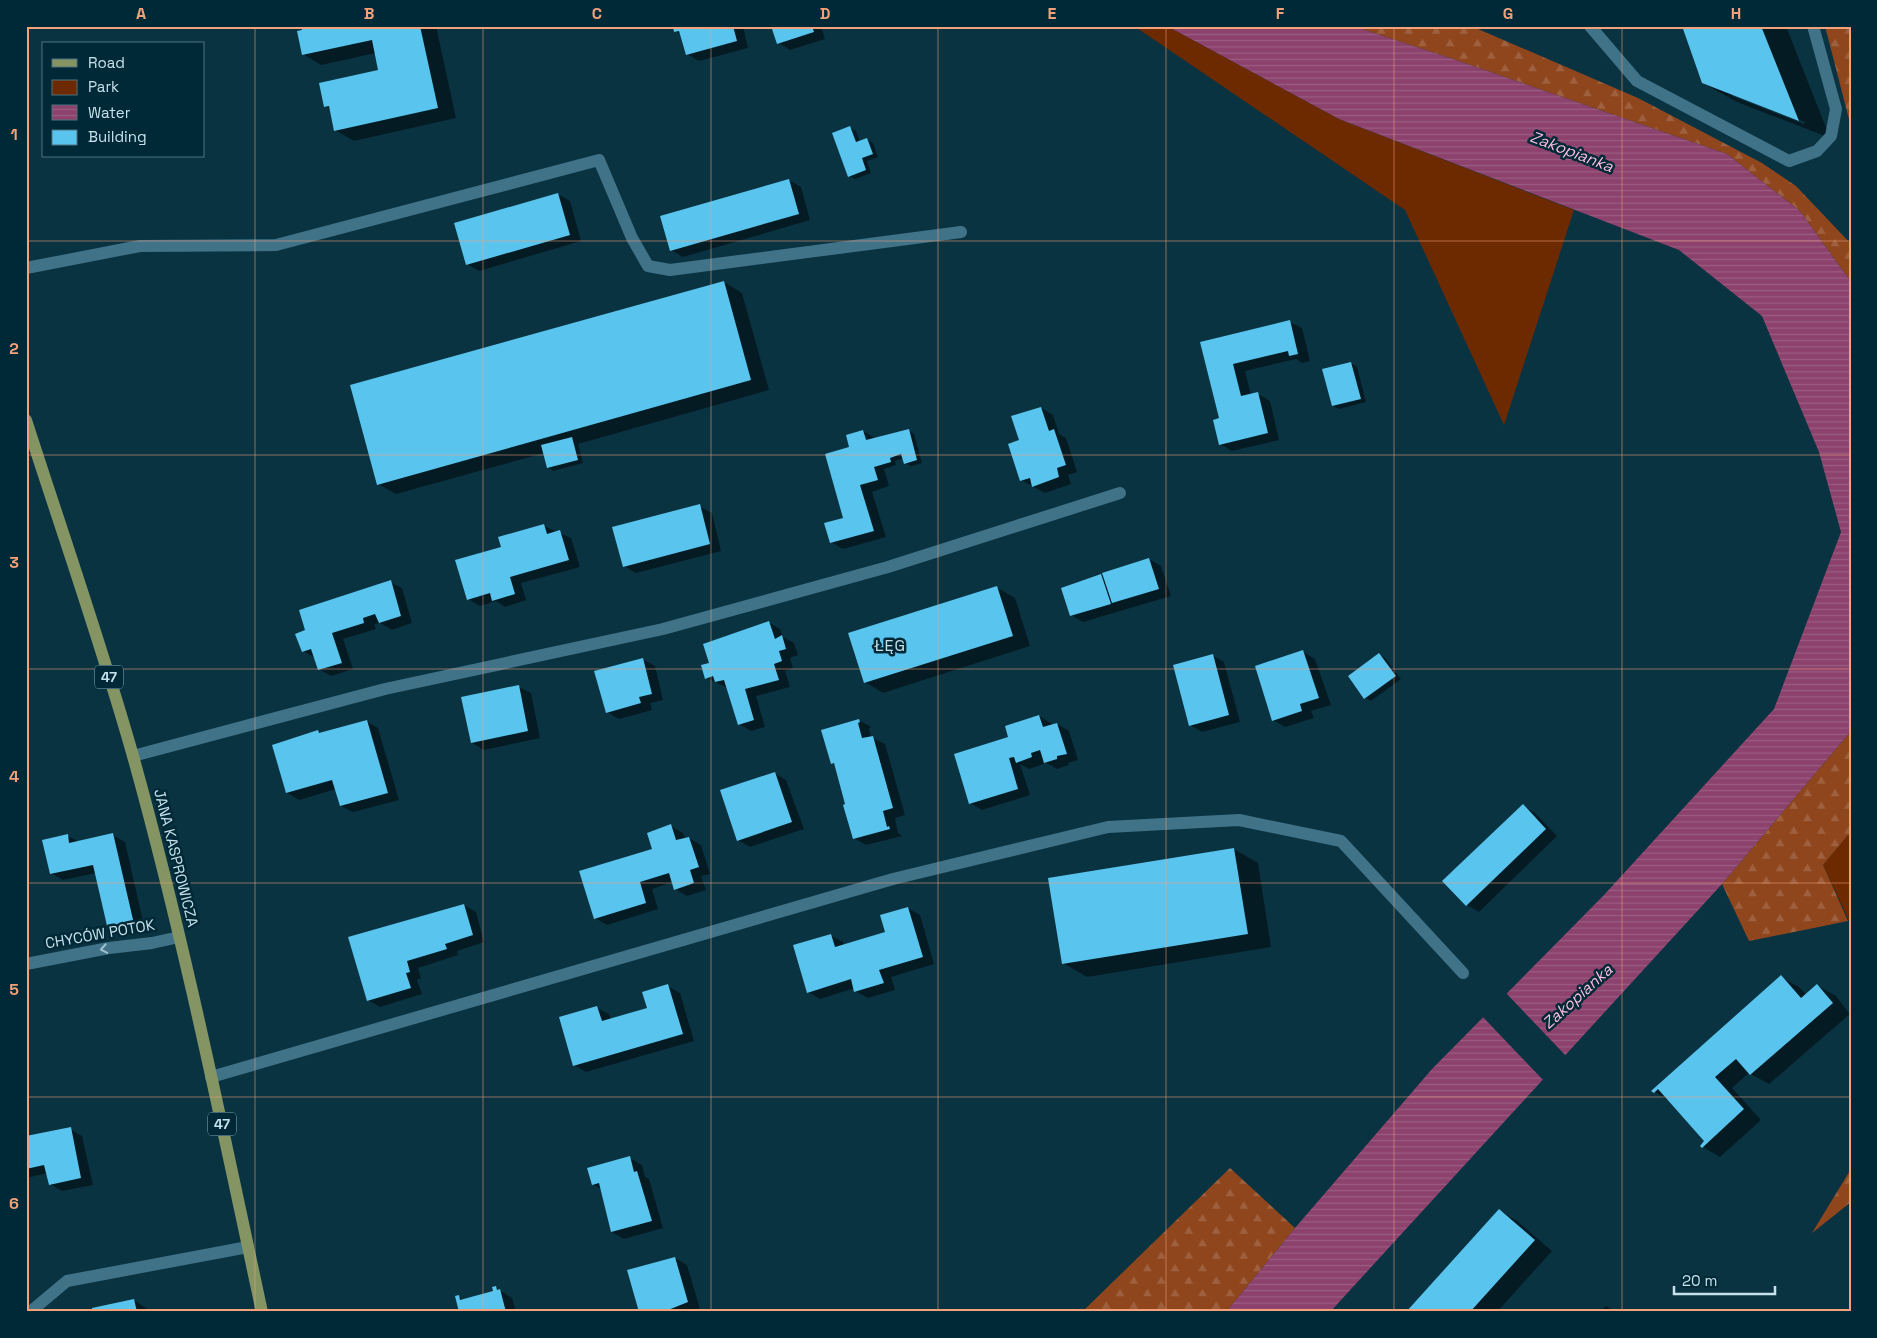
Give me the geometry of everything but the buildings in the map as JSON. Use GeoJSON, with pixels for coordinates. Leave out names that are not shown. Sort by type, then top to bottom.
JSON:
{"type":"FeatureCollection","features":[{"type":"Feature","properties":{"kind":"main road","name":"JANA KASPROWICZA"},"geometry":{"type":"LineString","coordinates":[[26,420],[28,435],[103,656],[133,756],[179,936],[212,1077],[262,1312]]}},
{"type":"Feature","properties":{"kind":"street"},"geometry":{"type":"LineString","coordinates":[[1590,26],[1637,81],[1790,161],[1817,151],[1831,136],[1836,109],[1813,26]]}},
{"type":"Feature","properties":{"kind":"street"},"geometry":{"type":"LineString","coordinates":[[26,268],[140,246],[276,245],[599,160],[632,238],[648,266],[670,270],[961,232]]}},
{"type":"Feature","properties":{"kind":"street"},"geometry":{"type":"LineString","coordinates":[[133,756],[385,689],[663,629],[888,567],[1120,493]]}},
{"type":"Feature","properties":{"kind":"street"},"geometry":{"type":"LineString","coordinates":[[212,1077],[893,879],[1108,827],[1239,820],[1341,840],[1463,973]]}},
{"type":"Feature","properties":{"kind":"street","name":"CHYCÓW POTOK"},"geometry":{"type":"LineString","coordinates":[[26,964],[109,948],[152,943],[179,936]]}},
{"type":"Feature","properties":{"kind":"street"},"geometry":{"type":"LineString","coordinates":[[30,1312],[67,1281],[248,1246]]}},
{"type":"Feature","properties":{"kind":"green space"},"geometry":{"type":"Polygon","coordinates":[[[1134,26],[1167,26],[1339,119],[1574,210],[1504,425],[1405,210],[1134,26]]]}},
{"type":"Feature","properties":{"kind":"green space"},"geometry":{"type":"Polygon","coordinates":[[[1353,26],[1471,26],[1638,98],[1762,163],[1796,186],[1851,244],[1851,282],[1800,211],[1727,154],[1353,26]]]}},
{"type":"Feature","properties":{"kind":"green space"},"geometry":{"type":"Polygon","coordinates":[[[1825,26],[1851,26],[1851,127],[1825,26]]]}},
{"type":"Feature","properties":{"kind":"green space"},"geometry":{"type":"Polygon","coordinates":[[[1851,731],[1851,838],[1848,835],[1823,865],[1848,921],[1749,941],[1722,884],[1851,731]]]}},
{"type":"Feature","properties":{"kind":"green space"},"geometry":{"type":"Polygon","coordinates":[[[1848,835],[1851,838],[1851,925],[1823,865],[1848,835]]]}},
{"type":"Feature","properties":{"kind":"green space"},"geometry":{"type":"Polygon","coordinates":[[[1230,1168],[1295,1228],[1226,1312],[1082,1312],[1230,1168]]]}},
{"type":"Feature","properties":{"kind":"green space"},"geometry":{"type":"Polygon","coordinates":[[[1851,1169],[1851,1202],[1812,1233],[1851,1169]]]}},
{"type":"Feature","properties":{"kind":"water","name":"Zakopianka"},"geometry":{"type":"Polygon","coordinates":[[[1167,26],[1353,26],[1727,154],[1800,211],[1851,282],[1851,731],[1722,884],[1330,1312],[1226,1312],[1295,1228],[1432,1069],[1604,895],[1774,709],[1841,532],[1819,452],[1762,316],[1679,250],[1339,119],[1167,26]]]}},
{"type":"Feature","properties":{"kind":"pier"},"geometry":{"type":"Polygon","coordinates":[[[1505,992],[1567,1057],[1544,1081],[1482,1016],[1505,992]]]}},
{"type":"Feature","properties":{"kind":"district","name":"ŁĘG"},"geometry":{"type":"Point","coordinates":[890,645]}}]}
